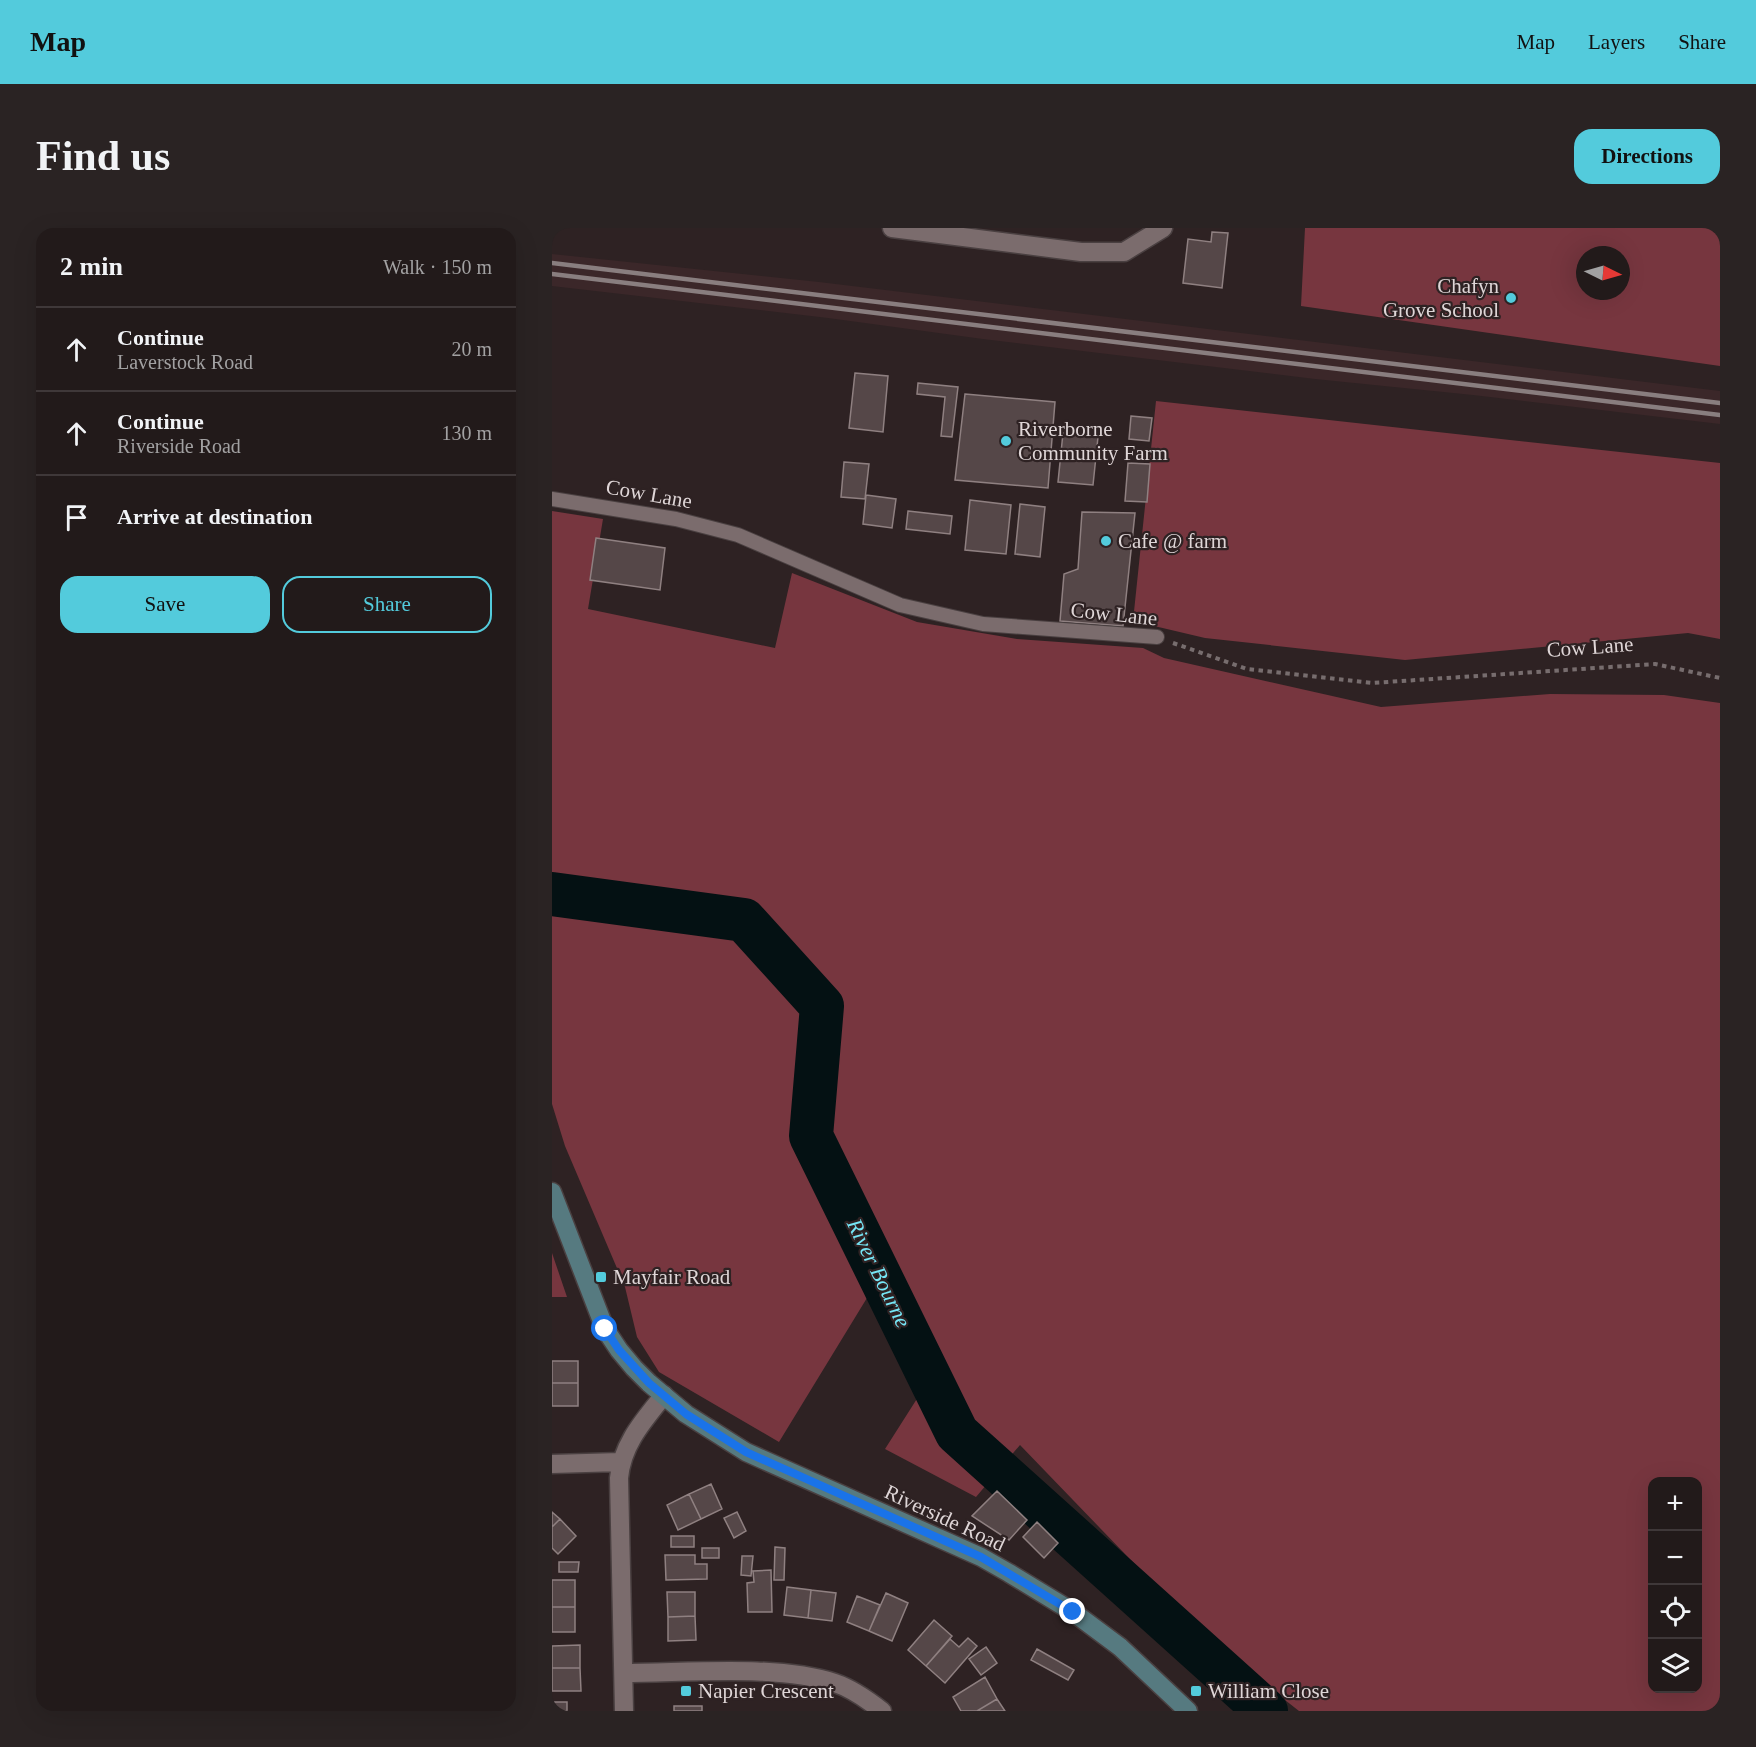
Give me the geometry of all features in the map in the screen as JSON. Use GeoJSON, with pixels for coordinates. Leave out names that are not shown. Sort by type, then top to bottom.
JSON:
{"type":"FeatureCollection","features":[{"type":"Feature","properties":{"kind":"street"},"geometry":{"type":"LineString","coordinates":[[892,228],[1081,252],[1124,252],[1163,228]]}},
{"type":"Feature","properties":{"kind":"street","name":"Riverside Road"},"geometry":{"type":"LineString","coordinates":[[552,1192],[605,1329],[634,1368],[664,1395],[713,1433],[746,1452],[972,1553],[1029,1585],[1073,1612],[1120,1647],[1188,1711]]}},
{"type":"Feature","properties":{"kind":"street"},"geometry":{"type":"LineString","coordinates":[[624,1711],[620,1462],[631,1439],[664,1395]]}},
{"type":"Feature","properties":{"kind":"street"},"geometry":{"type":"LineString","coordinates":[[552,1464],[620,1462]]}},
{"type":"Feature","properties":{"kind":"street"},"geometry":{"type":"LineString","coordinates":[[624,1674],[737,1672],[810,1677],[836,1684],[862,1695],[882,1711]]}},
{"type":"Feature","properties":{"kind":"lane","name":"Cow Lane"},"geometry":{"type":"LineString","coordinates":[[552,499],[676,519],[738,535],[910,608],[982,624],[1157,637]]}},
{"type":"Feature","properties":{"kind":"path","name":"Cow Lane"},"geometry":{"type":"LineString","coordinates":[[1157,637],[1247,669],[1372,683],[1654,664],[1720,678]]}},
{"type":"Feature","properties":{"kind":"shaded area","name":"Chafyn Grove School"},"geometry":{"type":"Polygon","coordinates":[[[1305,228],[1720,228],[1720,366],[1301,306],[1305,228]]]}},
{"type":"Feature","properties":{"kind":"shaded area"},"geometry":{"type":"Polygon","coordinates":[[[552,254],[819,282],[1720,391],[1720,424],[1315,379],[552,286],[552,254]]]}},
{"type":"Feature","properties":{"kind":"shaded area"},"geometry":{"type":"Polygon","coordinates":[[[1156,401],[1720,463],[1720,639],[1688,633],[1405,660],[1205,638],[1133,621],[1156,401]]]}},
{"type":"Feature","properties":{"kind":"shaded area"},"geometry":{"type":"Polygon","coordinates":[[[552,511],[603,519],[588,609],[775,648],[792,573],[917,622],[1017,639],[1143,648],[1164,658],[1381,707],[1550,694],[1664,695],[1720,703],[1720,1711],[1299,1711],[1205,1637],[1020,1445],[976,1497],[885,1449],[920,1394],[870,1293],[779,1442],[659,1372],[637,1337],[625,1287],[565,1146],[552,1104],[552,511]]]}},
{"type":"Feature","properties":{"kind":"shaded area"},"geometry":{"type":"Polygon","coordinates":[[[552,1253],[567,1297],[552,1297],[552,1253]]]}},
{"type":"Feature","properties":{"kind":"building"},"geometry":{"type":"Polygon","coordinates":[[[1212,232],[1228,233],[1222,288],[1183,283],[1188,239],[1211,242],[1212,232]]]}},
{"type":"Feature","properties":{"kind":"building"},"geometry":{"type":"Polygon","coordinates":[[[855,373],[888,376],[883,432],[849,428],[855,373]]]}},
{"type":"Feature","properties":{"kind":"building"},"geometry":{"type":"Polygon","coordinates":[[[918,383],[958,387],[952,437],[941,436],[945,397],[917,394],[918,383]]]}},
{"type":"Feature","properties":{"kind":"building","name":"Riverborne Community Farm"},"geometry":{"type":"Polygon","coordinates":[[[965,394],[1055,402],[1048,488],[955,480],[965,394]]]}},
{"type":"Feature","properties":{"kind":"building"},"geometry":{"type":"Polygon","coordinates":[[[1131,416],[1152,418],[1149,441],[1129,439],[1131,416]]]}},
{"type":"Feature","properties":{"kind":"building"},"geometry":{"type":"Polygon","coordinates":[[[1063,433],[1098,437],[1093,485],[1058,482],[1063,433]]]}},
{"type":"Feature","properties":{"kind":"building"},"geometry":{"type":"Polygon","coordinates":[[[844,462],[869,464],[865,499],[841,497],[844,462]]]}},
{"type":"Feature","properties":{"kind":"building"},"geometry":{"type":"Polygon","coordinates":[[[1128,463],[1150,464],[1147,502],[1125,501],[1128,463]]]}},
{"type":"Feature","properties":{"kind":"building"},"geometry":{"type":"Polygon","coordinates":[[[866,495],[896,499],[892,528],[863,524],[866,495]]]}},
{"type":"Feature","properties":{"kind":"building"},"geometry":{"type":"Polygon","coordinates":[[[970,500],[1011,505],[1006,554],[965,550],[970,500]]]}},
{"type":"Feature","properties":{"kind":"building"},"geometry":{"type":"Polygon","coordinates":[[[1020,504],[1045,507],[1040,557],[1015,554],[1020,504]]]}},
{"type":"Feature","properties":{"kind":"building"},"geometry":{"type":"Polygon","coordinates":[[[908,511],[952,516],[950,534],[906,529],[908,511]]]}},
{"type":"Feature","properties":{"kind":"building","name":"Cafe @ farm"},"geometry":{"type":"Polygon","coordinates":[[[1082,512],[1135,513],[1123,626],[1060,621],[1064,574],[1078,569],[1082,512]]]}},
{"type":"Feature","properties":{"kind":"building"},"geometry":{"type":"Polygon","coordinates":[[[596,538],[665,548],[660,590],[590,580],[596,538]]]}},
{"type":"Feature","properties":{"kind":"building"},"geometry":{"type":"Polygon","coordinates":[[[552,1361],[578,1361],[578,1383],[552,1383],[552,1361]]]}},
{"type":"Feature","properties":{"kind":"building"},"geometry":{"type":"Polygon","coordinates":[[[552,1383],[578,1383],[578,1406],[552,1406],[552,1383]]]}},
{"type":"Feature","properties":{"kind":"building"},"geometry":{"type":"Polygon","coordinates":[[[711,1484],[722,1509],[701,1519],[689,1494],[711,1484]]]}},
{"type":"Feature","properties":{"kind":"building"},"geometry":{"type":"Polygon","coordinates":[[[997,1491],[1027,1520],[1009,1540],[972,1516],[997,1491]]]}},
{"type":"Feature","properties":{"kind":"building"},"geometry":{"type":"Polygon","coordinates":[[[689,1494],[701,1519],[678,1530],[667,1505],[689,1494]]]}},
{"type":"Feature","properties":{"kind":"building"},"geometry":{"type":"Polygon","coordinates":[[[552,1512],[560,1519],[552,1527],[552,1512]]]}},
{"type":"Feature","properties":{"kind":"building"},"geometry":{"type":"Polygon","coordinates":[[[737,1512],[746,1531],[734,1538],[724,1518],[737,1512]]]}},
{"type":"Feature","properties":{"kind":"building"},"geometry":{"type":"Polygon","coordinates":[[[560,1519],[576,1536],[558,1554],[552,1548],[552,1527],[560,1519]]]}},
{"type":"Feature","properties":{"kind":"building"},"geometry":{"type":"Polygon","coordinates":[[[1037,1522],[1058,1543],[1044,1558],[1023,1537],[1037,1522]]]}},
{"type":"Feature","properties":{"kind":"building"},"geometry":{"type":"Polygon","coordinates":[[[671,1536],[694,1536],[694,1547],[671,1547],[671,1536]]]}},
{"type":"Feature","properties":{"kind":"building"},"geometry":{"type":"Polygon","coordinates":[[[775,1547],[785,1548],[784,1580],[774,1580],[775,1547]]]}},
{"type":"Feature","properties":{"kind":"building"},"geometry":{"type":"Polygon","coordinates":[[[702,1548],[719,1548],[719,1558],[702,1558],[702,1548]]]}},
{"type":"Feature","properties":{"kind":"building"},"geometry":{"type":"Polygon","coordinates":[[[665,1555],[695,1555],[695,1564],[707,1564],[707,1579],[666,1580],[665,1555]]]}},
{"type":"Feature","properties":{"kind":"building"},"geometry":{"type":"Polygon","coordinates":[[[742,1556],[753,1556],[751,1576],[741,1575],[742,1556]]]}},
{"type":"Feature","properties":{"kind":"building"},"geometry":{"type":"Polygon","coordinates":[[[559,1562],[579,1562],[578,1572],[559,1572],[559,1562]]]}},
{"type":"Feature","properties":{"kind":"building"},"geometry":{"type":"Polygon","coordinates":[[[771,1570],[772,1612],[748,1612],[747,1583],[754,1582],[753,1571],[771,1570]]]}},
{"type":"Feature","properties":{"kind":"building"},"geometry":{"type":"Polygon","coordinates":[[[552,1580],[575,1580],[575,1607],[552,1607],[552,1580]]]}},
{"type":"Feature","properties":{"kind":"building"},"geometry":{"type":"Polygon","coordinates":[[[787,1587],[811,1590],[808,1618],[784,1615],[787,1587]]]}},
{"type":"Feature","properties":{"kind":"building"},"geometry":{"type":"Polygon","coordinates":[[[811,1590],[836,1593],[832,1621],[808,1618],[811,1590]]]}},
{"type":"Feature","properties":{"kind":"building"},"geometry":{"type":"Polygon","coordinates":[[[667,1592],[695,1592],[695,1616],[668,1617],[667,1592]]]}},
{"type":"Feature","properties":{"kind":"building"},"geometry":{"type":"Polygon","coordinates":[[[886,1593],[908,1603],[892,1641],[869,1631],[886,1593]]]}},
{"type":"Feature","properties":{"kind":"building"},"geometry":{"type":"Polygon","coordinates":[[[857,1596],[880,1605],[869,1631],[847,1622],[857,1596]]]}},
{"type":"Feature","properties":{"kind":"building"},"geometry":{"type":"Polygon","coordinates":[[[552,1607],[575,1607],[575,1632],[552,1632],[552,1607]]]}},
{"type":"Feature","properties":{"kind":"building"},"geometry":{"type":"Polygon","coordinates":[[[695,1616],[696,1640],[668,1641],[668,1617],[695,1616]]]}},
{"type":"Feature","properties":{"kind":"building"},"geometry":{"type":"Polygon","coordinates":[[[934,1620],[952,1636],[926,1666],[908,1650],[934,1620]]]}},
{"type":"Feature","properties":{"kind":"building"},"geometry":{"type":"Polygon","coordinates":[[[968,1638],[977,1646],[945,1683],[926,1666],[950,1639],[959,1647],[968,1638]]]}},
{"type":"Feature","properties":{"kind":"building"},"geometry":{"type":"Polygon","coordinates":[[[580,1645],[580,1668],[552,1668],[552,1646],[580,1645]]]}},
{"type":"Feature","properties":{"kind":"building"},"geometry":{"type":"Polygon","coordinates":[[[986,1647],[997,1663],[981,1675],[969,1659],[986,1647]]]}},
{"type":"Feature","properties":{"kind":"building"},"geometry":{"type":"Polygon","coordinates":[[[1037,1649],[1074,1670],[1068,1680],[1031,1660],[1037,1649]]]}},
{"type":"Feature","properties":{"kind":"building"},"geometry":{"type":"Polygon","coordinates":[[[552,1668],[580,1668],[581,1691],[552,1691],[552,1668]]]}},
{"type":"Feature","properties":{"kind":"building"},"geometry":{"type":"Polygon","coordinates":[[[985,1677],[997,1699],[977,1711],[961,1711],[953,1697],[985,1677]]]}},
{"type":"Feature","properties":{"kind":"building"},"geometry":{"type":"Polygon","coordinates":[[[997,1699],[1005,1711],[977,1711],[997,1699]]]}},
{"type":"Feature","properties":{"kind":"building"},"geometry":{"type":"Polygon","coordinates":[[[552,1702],[567,1702],[567,1711],[552,1711],[552,1702]]]}},
{"type":"Feature","properties":{"kind":"building"},"geometry":{"type":"Polygon","coordinates":[[[674,1706],[702,1706],[702,1711],[674,1711],[674,1706]]]}},
{"type":"Feature","properties":{"kind":"waterway","name":"River Bourne"},"geometry":{"type":"LineString","coordinates":[[552,894],[744,920],[822,1006],[811,1136],[957,1433],[1266,1711]]}},
{"type":"Feature","properties":{"kind":"railway"},"geometry":{"type":"LineString","coordinates":[[552,263],[1720,403]]}},
{"type":"Feature","properties":{"kind":"railway"},"geometry":{"type":"LineString","coordinates":[[552,274],[1720,415]]}},
{"type":"Feature","properties":{"kind":"place","name":"Chafyn Grove School"},"geometry":{"type":"Point","coordinates":[1511,298]}},
{"type":"Feature","properties":{"kind":"place","name":"Riverborne Community Farm"},"geometry":{"type":"Point","coordinates":[1006,441]}},
{"type":"Feature","properties":{"kind":"place","name":"Cafe @ farm"},"geometry":{"type":"Point","coordinates":[1106,541]}},
{"type":"Feature","properties":{"kind":"place","name":"Mayfair Road"},"geometry":{"type":"Point","coordinates":[601,1277]}},
{"type":"Feature","properties":{"kind":"place","name":"Napier Crescent"},"geometry":{"type":"Point","coordinates":[686,1691]}},
{"type":"Feature","properties":{"kind":"place","name":"William Close"},"geometry":{"type":"Point","coordinates":[1196,1691]}},
{"type":"Feature","properties":{"kind":"route"},"geometry":{"type":"LineString","coordinates":[[605,1329],[619,1350],[649,1383],[713,1433],[746,1452],[981,1557],[1073,1612]]}}]}
